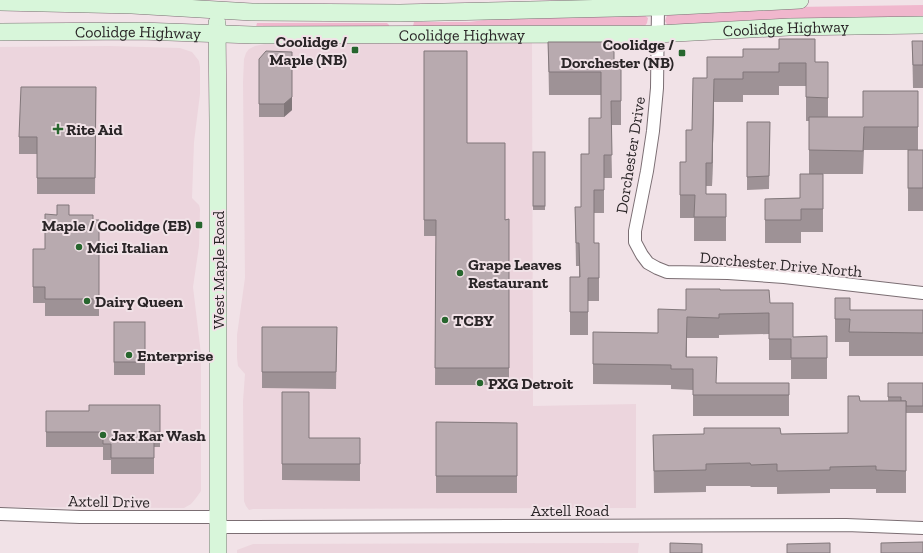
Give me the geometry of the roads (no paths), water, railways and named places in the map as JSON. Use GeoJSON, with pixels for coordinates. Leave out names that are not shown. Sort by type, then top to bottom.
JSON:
{"type":"FeatureCollection","features":[{"type":"Feature","properties":{"kind":"main road","name":"Coolidge Highway"},"geometry":{"type":"LineString","coordinates":[[1,2],[217,5],[252,12],[400,13],[428,6],[632,4],[658,7],[800,0]]}},
{"type":"Feature","properties":{"kind":"main road","name":"West Maple Road"},"geometry":{"type":"LineString","coordinates":[[217,5],[218,553]]}},
{"type":"Feature","properties":{"kind":"main road"},"geometry":{"type":"LineString","coordinates":[[400,13],[400,36]]}},
{"type":"Feature","properties":{"kind":"main road","name":"Coolidge Highway"},"geometry":{"type":"LineString","coordinates":[[0,32],[140,31],[218,34],[400,36],[657,34],[789,27],[923,25]]}},
{"type":"Feature","properties":{"kind":"street","name":"Dorchester Drive"},"geometry":{"type":"LineString","coordinates":[[642,256],[635,242],[635,231],[652,140],[657,88],[658,7]]}},
{"type":"Feature","properties":{"kind":"street","name":"Dorchester Drive North"},"geometry":{"type":"LineString","coordinates":[[642,256],[652,266],[667,272],[728,273],[784,277],[923,293]]}},
{"type":"Feature","properties":{"kind":"street","name":"Axtell Drive"},"geometry":{"type":"LineString","coordinates":[[0,514],[218,522]]}},
{"type":"Feature","properties":{"kind":"street","name":"Axtell Road"},"geometry":{"type":"LineString","coordinates":[[218,522],[846,525],[923,528]]}},
{"type":"Feature","properties":{"kind":"place","name":"Coolidge / Maple (NB)"},"geometry":{"type":"Point","coordinates":[355,50]}},
{"type":"Feature","properties":{"kind":"place","name":"Coolidge / Dorchester (NB)"},"geometry":{"type":"Point","coordinates":[682,53]}},
{"type":"Feature","properties":{"kind":"place","name":"Rite Aid"},"geometry":{"type":"Point","coordinates":[58,129]}},
{"type":"Feature","properties":{"kind":"place","name":"Maple / Coolidge (EB)"},"geometry":{"type":"Point","coordinates":[199,225]}},
{"type":"Feature","properties":{"kind":"place","name":"Mici Italian"},"geometry":{"type":"Point","coordinates":[79,247]}},
{"type":"Feature","properties":{"kind":"place","name":"Grape Leaves Restaurant"},"geometry":{"type":"Point","coordinates":[460,273]}},
{"type":"Feature","properties":{"kind":"place","name":"Dairy Queen"},"geometry":{"type":"Point","coordinates":[87,301]}},
{"type":"Feature","properties":{"kind":"place","name":"TCBY"},"geometry":{"type":"Point","coordinates":[445,320]}},
{"type":"Feature","properties":{"kind":"place","name":"Enterprise"},"geometry":{"type":"Point","coordinates":[129,355]}},
{"type":"Feature","properties":{"kind":"place","name":"PXG Detroit"},"geometry":{"type":"Point","coordinates":[480,383]}},
{"type":"Feature","properties":{"kind":"place","name":"Jax Kar Wash"},"geometry":{"type":"Point","coordinates":[103,435]}}]}
